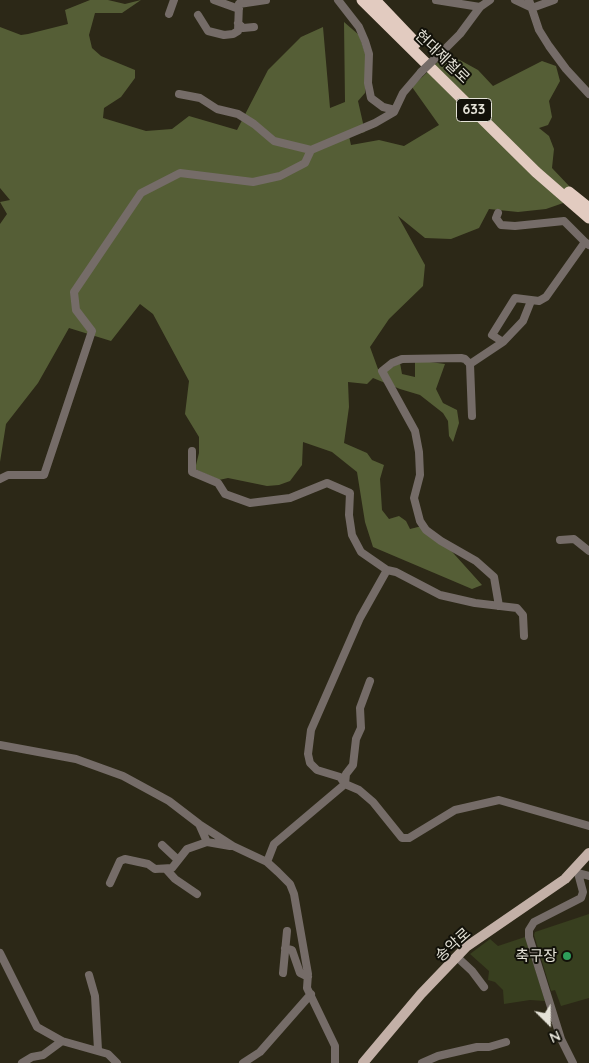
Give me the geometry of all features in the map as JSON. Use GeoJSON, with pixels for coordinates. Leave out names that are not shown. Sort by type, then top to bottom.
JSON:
{"type":"FeatureCollection","features":[{"type":"Feature","properties":{"kind":"highway","name":"현대제철로"},"geometry":{"type":"LineString","coordinates":[[362,0],[536,172],[585,208]]}},
{"type":"Feature","properties":{"kind":"highway","name":"현대제철로"},"geometry":{"type":"LineString","coordinates":[[374,0],[547,174],[585,208],[589,218]]}},
{"type":"Feature","properties":{"kind":"main road"},"geometry":{"type":"LineString","coordinates":[[368,1063],[421,994],[466,947],[565,879],[589,853]]}},
{"type":"Feature","properties":{"kind":"main road","name":"송악로"},"geometry":{"type":"LineString","coordinates":[[368,1063],[420,1000],[458,958],[487,934],[552,894],[589,862]]}},
{"type":"Feature","properties":{"kind":"street"},"geometry":{"type":"LineString","coordinates":[[169,14],[174,0]]}},
{"type":"Feature","properties":{"kind":"street"},"geometry":{"type":"LineString","coordinates":[[214,0],[240,5],[266,0]]}},
{"type":"Feature","properties":{"kind":"street"},"geometry":{"type":"LineString","coordinates":[[338,0],[359,26],[366,41],[369,54],[368,83],[371,98],[383,107],[395,110]]}},
{"type":"Feature","properties":{"kind":"street"},"geometry":{"type":"LineString","coordinates":[[436,0],[480,7]]}},
{"type":"Feature","properties":{"kind":"street"},"geometry":{"type":"LineString","coordinates":[[179,94],[200,98],[217,109],[238,114],[254,124],[274,141],[311,150],[375,123],[395,110],[403,93],[460,34],[480,7],[490,0]]}},
{"type":"Feature","properties":{"kind":"street"},"geometry":{"type":"LineString","coordinates":[[515,0],[532,8],[554,0]]}},
{"type":"Feature","properties":{"kind":"street"},"geometry":{"type":"LineString","coordinates":[[529,0],[539,30],[549,46],[566,69],[589,94]]}},
{"type":"Feature","properties":{"kind":"street"},"geometry":{"type":"LineString","coordinates":[[198,15],[208,31],[216,34],[232,34],[238,31],[240,5]]}},
{"type":"Feature","properties":{"kind":"street"},"geometry":{"type":"LineString","coordinates":[[238,23],[243,28],[254,27]]}},
{"type":"Feature","properties":{"kind":"street"},"geometry":{"type":"LineString","coordinates":[[0,479],[8,475],[44,475],[92,331],[76,310],[74,292],[141,193],[180,173],[253,182],[280,176],[305,163],[311,150]]}},
{"type":"Feature","properties":{"kind":"street"},"geometry":{"type":"LineString","coordinates":[[498,213],[496,218],[501,224],[515,226],[564,221],[587,243],[546,297],[539,301],[515,298],[492,335],[503,342]]}},
{"type":"Feature","properties":{"kind":"street"},"geometry":{"type":"LineString","coordinates":[[470,364],[503,342],[524,321],[532,301]]}},
{"type":"Feature","properties":{"kind":"street"},"geometry":{"type":"LineString","coordinates":[[472,416],[470,364],[465,359],[402,359],[392,363],[382,371],[415,431],[419,452],[420,475],[414,498],[420,521],[426,530],[476,561],[494,577],[499,606]]}},
{"type":"Feature","properties":{"kind":"street"},"geometry":{"type":"LineString","coordinates":[[192,450],[192,472],[218,483],[224,494],[250,503],[290,498],[326,483],[350,493],[349,515],[352,535],[361,552],[387,570],[396,572],[440,595],[521,610],[524,636]]}},
{"type":"Feature","properties":{"kind":"street"},"geometry":{"type":"LineString","coordinates":[[560,540],[574,539],[589,551]]}},
{"type":"Feature","properties":{"kind":"street"},"geometry":{"type":"LineString","coordinates":[[387,570],[360,618],[311,730],[308,754],[310,763],[317,770],[340,777],[345,784],[359,790],[372,802],[402,838],[416,834],[437,819],[455,810],[499,800],[589,826]]}},
{"type":"Feature","properties":{"kind":"street"},"geometry":{"type":"LineString","coordinates":[[267,862],[274,844],[345,784],[346,774],[352,765],[356,739],[361,728],[360,708],[370,681]]}},
{"type":"Feature","properties":{"kind":"street"},"geometry":{"type":"LineString","coordinates":[[0,745],[76,760],[123,776],[169,801],[199,824],[237,848],[267,862],[290,884],[294,894],[308,977],[307,988],[335,1046],[335,1063]]}},
{"type":"Feature","properties":{"kind":"street"},"geometry":{"type":"LineString","coordinates":[[199,824],[207,842]]}},
{"type":"Feature","properties":{"kind":"street"},"geometry":{"type":"LineString","coordinates":[[110,883],[120,861],[125,859],[148,864],[154,869],[166,868],[176,865],[186,850],[207,842],[237,848]]}},
{"type":"Feature","properties":{"kind":"street"},"geometry":{"type":"LineString","coordinates":[[162,845],[178,860]]}},
{"type":"Feature","properties":{"kind":"street"},"geometry":{"type":"LineString","coordinates":[[166,868],[181,884],[197,894]]}},
{"type":"Feature","properties":{"kind":"street"},"geometry":{"type":"LineString","coordinates":[[573,1063],[561,1039],[529,936],[529,930],[534,922],[581,898],[583,892],[578,873],[589,876]]}},
{"type":"Feature","properties":{"kind":"street"},"geometry":{"type":"LineString","coordinates":[[284,973],[287,931]]}},
{"type":"Feature","properties":{"kind":"street"},"geometry":{"type":"LineString","coordinates":[[285,948],[292,950],[300,973],[308,977]]}},
{"type":"Feature","properties":{"kind":"street"},"geometry":{"type":"LineString","coordinates":[[0,953],[31,1020],[44,1033],[62,1041],[108,1054],[117,1063]]}},
{"type":"Feature","properties":{"kind":"street"},"geometry":{"type":"LineString","coordinates":[[458,958],[472,971],[484,987]]}},
{"type":"Feature","properties":{"kind":"street"},"geometry":{"type":"LineString","coordinates":[[89,975],[95,996],[98,1050]]}},
{"type":"Feature","properties":{"kind":"street"},"geometry":{"type":"LineString","coordinates":[[243,1063],[260,1052],[311,994]]}},
{"type":"Feature","properties":{"kind":"street"},"geometry":{"type":"LineString","coordinates":[[22,1063],[32,1057],[43,1055],[62,1041]]}},
{"type":"Feature","properties":{"kind":"street"},"geometry":{"type":"LineString","coordinates":[[422,1063],[438,1056],[506,1042]]}},
{"type":"Feature","properties":{"kind":"green space"},"geometry":{"type":"Polygon","coordinates":[[[90,0],[108,0],[125,4],[141,0],[122,13],[95,13],[89,35],[92,48],[101,56],[135,70],[135,78],[121,97],[104,108],[103,118],[146,131],[172,129],[189,116],[237,130],[268,70],[301,37],[323,27],[330,108],[345,102],[344,22],[359,35],[365,53],[367,68],[365,93],[358,101],[365,132],[349,136],[351,145],[379,140],[404,146],[439,125],[412,87],[447,53],[478,70],[493,86],[542,61],[556,66],[560,81],[549,101],[552,117],[548,125],[539,128],[549,136],[554,149],[552,168],[570,187],[569,201],[546,209],[518,212],[489,209],[479,228],[451,239],[425,238],[398,216],[425,265],[423,286],[389,319],[370,347],[378,369],[387,370],[400,363],[402,374],[415,377],[415,360],[445,364],[436,389],[443,403],[457,410],[459,423],[453,442],[449,436],[448,421],[443,413],[420,395],[373,378],[367,384],[348,382],[349,407],[344,443],[367,453],[372,460],[384,465],[380,479],[382,510],[389,519],[399,516],[406,521],[410,529],[422,526],[446,545],[482,585],[472,589],[373,547],[365,522],[357,472],[332,452],[303,442],[302,465],[290,481],[279,485],[267,486],[228,478],[219,480],[195,469],[199,453],[199,437],[185,414],[189,381],[153,314],[140,304],[111,341],[69,328],[38,383],[6,424],[0,462],[0,224],[7,214],[0,202],[10,200],[0,188],[0,27],[21,35],[68,24],[65,10],[90,0]]]}},
{"type":"Feature","properties":{"kind":"green space"},"geometry":{"type":"Polygon","coordinates":[[[589,914],[589,998],[561,1006],[555,990],[551,991],[534,935],[535,932],[589,914]]]}},
{"type":"Feature","properties":{"kind":"green space"},"geometry":{"type":"Polygon","coordinates":[[[525,937],[545,1001],[530,1000],[504,1004],[503,990],[495,982],[488,980],[489,971],[470,954],[490,939],[498,946],[525,937]]]}},
{"type":"Feature","properties":{"kind":"place","name":"축구장"},"geometry":{"type":"Point","coordinates":[567,956]}}]}
